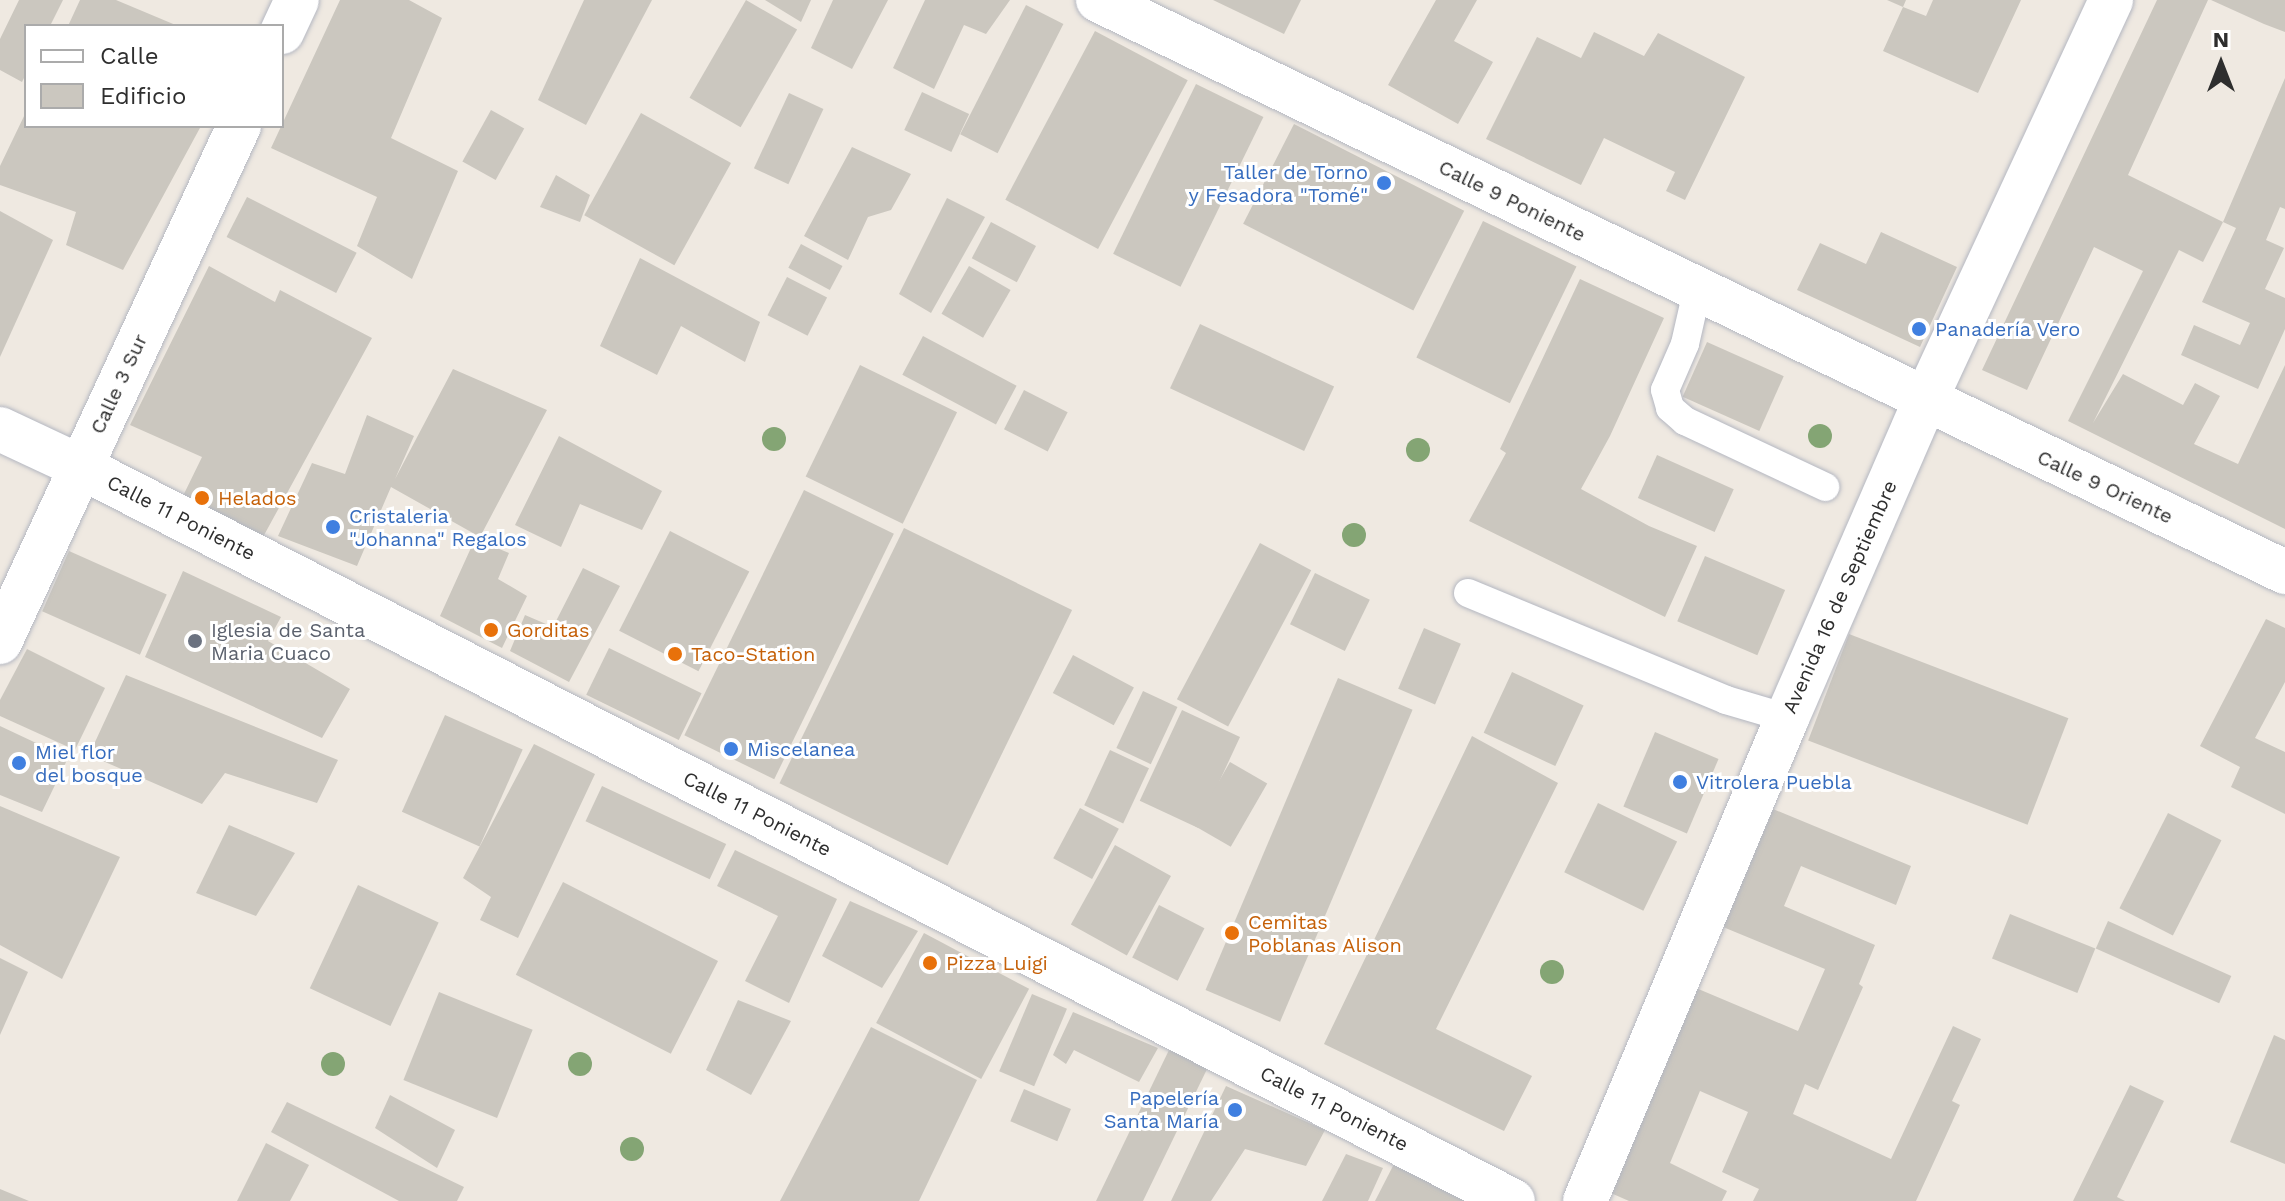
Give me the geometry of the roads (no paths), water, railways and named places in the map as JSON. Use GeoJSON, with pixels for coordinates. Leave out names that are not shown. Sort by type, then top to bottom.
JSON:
{"type":"FeatureCollection","features":[{"type":"Feature","properties":{"kind":"street"},"geometry":{"type":"LineString","coordinates":[[284,28],[297,0]]}},
{"type":"Feature","properties":{"kind":"street","name":"Calle 9 Poniente"},"geometry":{"type":"LineString","coordinates":[[1098,0],[1925,401]]}},
{"type":"Feature","properties":{"kind":"street","name":"Avenida 16 de Septiembre"},"geometry":{"type":"LineString","coordinates":[[1585,1201],[1787,718],[1925,401],[2111,0]]}},
{"type":"Feature","properties":{"kind":"street","name":"Calle 3 Sur"},"geometry":{"type":"LineString","coordinates":[[0,642],[238,128]]}},
{"type":"Feature","properties":{"kind":"street","name":"Calle 9 Oriente"},"geometry":{"type":"LineString","coordinates":[[1925,401],[2285,572]]}},
{"type":"Feature","properties":{"kind":"street","name":"Calle 11 Poniente"},"geometry":{"type":"LineString","coordinates":[[0,429],[81,467],[1513,1201]]}},
{"type":"Feature","properties":{"kind":"lane"},"geometry":{"type":"LineString","coordinates":[[1697,291],[1685,344],[1665,390],[1670,408],[1685,421],[1825,487]]}},
{"type":"Feature","properties":{"kind":"lane"},"geometry":{"type":"LineString","coordinates":[[1468,593],[1726,700],[1787,718]]}},
{"type":"Feature","properties":{"kind":"place","name":"Taller de Torno y Fesadora \"Tomé\""},"geometry":{"type":"Point","coordinates":[1384,183]}},
{"type":"Feature","properties":{"kind":"place","name":"Panadería Vero"},"geometry":{"type":"Point","coordinates":[1919,329]}},
{"type":"Feature","properties":{"kind":"place","name":"Helados"},"geometry":{"type":"Point","coordinates":[202,498]}},
{"type":"Feature","properties":{"kind":"place","name":"Cristaleria \"Johanna\" Regalos"},"geometry":{"type":"Point","coordinates":[333,527]}},
{"type":"Feature","properties":{"kind":"place","name":"Gorditas"},"geometry":{"type":"Point","coordinates":[491,630]}},
{"type":"Feature","properties":{"kind":"place","name":"Iglesia de Santa Maria Cuaco"},"geometry":{"type":"Point","coordinates":[195,641]}},
{"type":"Feature","properties":{"kind":"place","name":"Taco-Station"},"geometry":{"type":"Point","coordinates":[675,654]}},
{"type":"Feature","properties":{"kind":"place","name":"Miscelanea"},"geometry":{"type":"Point","coordinates":[731,749]}},
{"type":"Feature","properties":{"kind":"place","name":"Miel flor del bosque"},"geometry":{"type":"Point","coordinates":[19,763]}},
{"type":"Feature","properties":{"kind":"place","name":"Vitrolera Puebla"},"geometry":{"type":"Point","coordinates":[1680,782]}},
{"type":"Feature","properties":{"kind":"place","name":"Cemitas Poblanas Alison"},"geometry":{"type":"Point","coordinates":[1232,933]}},
{"type":"Feature","properties":{"kind":"place","name":"Pizza Luigi"},"geometry":{"type":"Point","coordinates":[930,963]}},
{"type":"Feature","properties":{"kind":"place","name":"Papelería Santa María"},"geometry":{"type":"Point","coordinates":[1235,1110]}}]}
